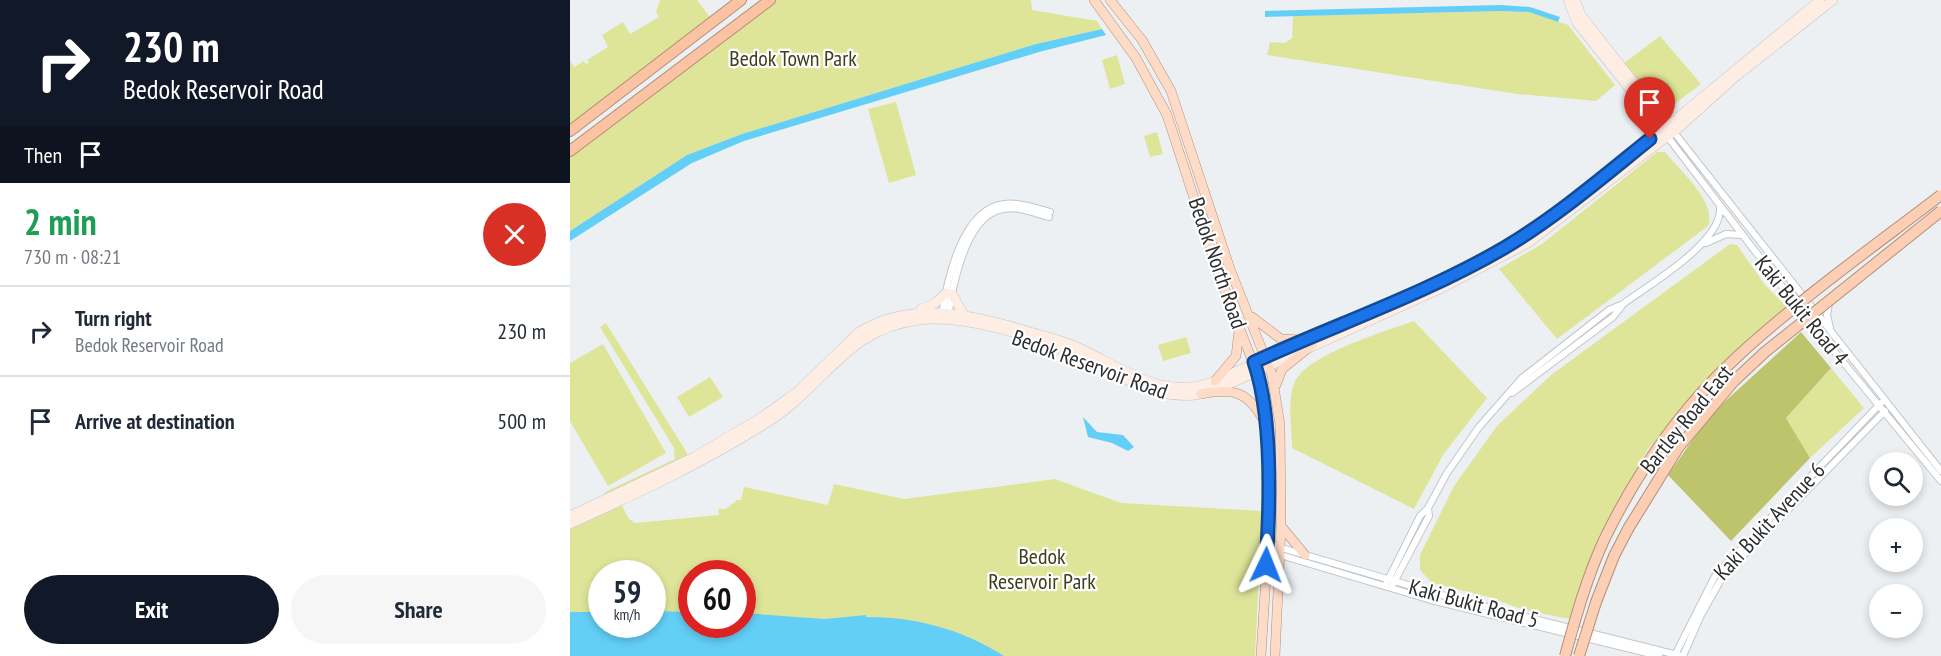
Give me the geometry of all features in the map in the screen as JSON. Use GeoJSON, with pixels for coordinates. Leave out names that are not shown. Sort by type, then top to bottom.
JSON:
{"type":"FeatureCollection","features":[{"type":"Feature","properties":{"kind":"highway"},"geometry":{"type":"LineString","coordinates":[[570,131],[741,0]]}},
{"type":"Feature","properties":{"kind":"highway"},"geometry":{"type":"LineString","coordinates":[[570,151],[770,0]]}},
{"type":"Feature","properties":{"kind":"highway","name":"Bartley Road East"},"geometry":{"type":"LineString","coordinates":[[1565,656],[1585,586],[1605,540],[1641,473],[1692,405],[1745,349],[1941,193]]}},
{"type":"Feature","properties":{"kind":"highway","name":"Bartley Road East"},"geometry":{"type":"LineString","coordinates":[[1579,656],[1596,602],[1623,538],[1655,481],[1706,412],[1765,352],[1941,210]]}},
{"type":"Feature","properties":{"kind":"main road","name":"Bedok North Road"},"geometry":{"type":"LineString","coordinates":[[1094,0],[1136,58],[1167,115],[1218,273],[1256,366],[1267,426],[1267,548],[1261,656]]}},
{"type":"Feature","properties":{"kind":"main road","name":"Bedok North Road"},"geometry":{"type":"LineString","coordinates":[[1110,0],[1142,40],[1171,92],[1230,268],[1267,361],[1276,393],[1280,425],[1281,551],[1275,656]]}},
{"type":"Feature","properties":{"kind":"main road"},"geometry":{"type":"LineString","coordinates":[[1568,0],[1577,23],[1649,111],[1668,130]]}},
{"type":"Feature","properties":{"kind":"main road"},"geometry":{"type":"LineString","coordinates":[[1575,0],[1581,15],[1668,130]]}},
{"type":"Feature","properties":{"kind":"main road"},"geometry":{"type":"LineString","coordinates":[[1668,130],[1820,0]]}},
{"type":"Feature","properties":{"kind":"main road"},"geometry":{"type":"LineString","coordinates":[[1668,130],[1833,0]]}},
{"type":"Feature","properties":{"kind":"main road"},"geometry":{"type":"LineString","coordinates":[[1638,149],[1650,129],[1649,111]]}},
{"type":"Feature","properties":{"kind":"main road","name":"Bedok Reservoir Road"},"geometry":{"type":"LineString","coordinates":[[570,524],[698,464],[776,417],[803,397],[864,337],[897,323],[945,315],[1057,348],[1152,390],[1180,396],[1201,394],[1501,250],[1529,232],[1638,149],[1668,130]]}},
{"type":"Feature","properties":{"kind":"main road","name":"Bedok Reservoir Road"},"geometry":{"type":"LineString","coordinates":[[1308,342],[1438,290],[1520,247],[1668,130]]}},
{"type":"Feature","properties":{"kind":"main road"},"geometry":{"type":"LineString","coordinates":[[904,315],[935,303],[949,293],[964,315]]}},
{"type":"Feature","properties":{"kind":"main road"},"geometry":{"type":"LineString","coordinates":[[1248,314],[1260,326],[1281,339],[1308,342]]}},
{"type":"Feature","properties":{"kind":"main road","name":"Bedok Reservoir Road"},"geometry":{"type":"LineString","coordinates":[[570,516],[679,465],[735,433],[798,391],[859,332],[880,321],[904,315],[964,315],[1007,325],[1073,345],[1132,376],[1153,383],[1186,388],[1215,381],[1256,366]]}},
{"type":"Feature","properties":{"kind":"main road"},"geometry":{"type":"LineString","coordinates":[[1215,381],[1236,356],[1240,341],[1239,323]]}},
{"type":"Feature","properties":{"kind":"main road"},"geometry":{"type":"LineString","coordinates":[[1276,393],[1282,369],[1308,342]]}},
{"type":"Feature","properties":{"kind":"main road"},"geometry":{"type":"LineString","coordinates":[[1201,394],[1225,391],[1251,400],[1267,426]]}},
{"type":"Feature","properties":{"kind":"main road"},"geometry":{"type":"LineString","coordinates":[[1281,526],[1305,555]]}},
{"type":"Feature","properties":{"kind":"street","name":"Kaki Bukit Road 4"},"geometry":{"type":"LineString","coordinates":[[1668,130],[1720,207],[1797,306],[1941,482]]}},
{"type":"Feature","properties":{"kind":"street","name":"Kaki Bukit Road 4"},"geometry":{"type":"LineString","coordinates":[[1668,130],[1806,299],[1941,471]]}},
{"type":"Feature","properties":{"kind":"street"},"geometry":{"type":"LineString","coordinates":[[1797,306],[1941,193]]}},
{"type":"Feature","properties":{"kind":"street"},"geometry":{"type":"LineString","coordinates":[[945,315],[949,293],[966,235],[979,216],[991,207],[1005,204],[1034,208],[1049,214],[1009,208],[985,217],[976,226],[967,245],[949,293]]}},
{"type":"Feature","properties":{"kind":"street"},"geometry":{"type":"LineString","coordinates":[[1703,244],[1719,223],[1720,207]]}},
{"type":"Feature","properties":{"kind":"street"},"geometry":{"type":"LineString","coordinates":[[1808,319],[1941,210]]}},
{"type":"Feature","properties":{"kind":"street"},"geometry":{"type":"LineString","coordinates":[[1389,584],[1420,516],[1428,508],[1461,452],[1507,397],[1613,317],[1623,304],[1703,244],[1726,234],[1743,235]]}},
{"type":"Feature","properties":{"kind":"street"},"geometry":{"type":"LineString","coordinates":[[1831,299],[1827,315],[1831,332]]}},
{"type":"Feature","properties":{"kind":"street","name":"Kaki Bukit Avenue 6"},"geometry":{"type":"LineString","coordinates":[[1679,655],[1715,576],[1884,400]]}},
{"type":"Feature","properties":{"kind":"street","name":"Kaki Bukit Avenue 6"},"geometry":{"type":"LineString","coordinates":[[1679,655],[1723,576],[1890,407]]}},
{"type":"Feature","properties":{"kind":"street","name":"Kaki Bukit Road 5"},"geometry":{"type":"LineString","coordinates":[[1267,548],[1305,555],[1389,584],[1679,655]]}},
{"type":"Feature","properties":{"kind":"street","name":"Kaki Bukit Road 5"},"geometry":{"type":"LineString","coordinates":[[1281,551],[1389,584],[1659,656]]}},
{"type":"Feature","properties":{"kind":"green space"},"geometry":{"type":"Polygon","coordinates":[[[660,0],[697,0],[712,20],[570,128],[570,61],[574,67],[584,61],[586,64],[589,63],[587,60],[608,47],[602,35],[623,22],[630,34],[659,17],[656,12],[660,0]]]}},
{"type":"Feature","properties":{"kind":"green space","name":"Bedok Town Park"},"geometry":{"type":"Polygon","coordinates":[[[775,0],[1031,0],[1032,10],[1097,21],[1102,29],[1036,44],[742,134],[687,155],[570,231],[570,157],[775,0]]]}},
{"type":"Feature","properties":{"kind":"green space"},"geometry":{"type":"Polygon","coordinates":[[[1529,12],[1568,25],[1615,85],[1596,101],[1517,94],[1267,55],[1270,42],[1285,43],[1292,38],[1293,16],[1529,12]]]}},
{"type":"Feature","properties":{"kind":"green space"},"geometry":{"type":"Polygon","coordinates":[[[1660,36],[1701,84],[1669,108],[1657,105],[1623,64],[1660,36]]]}},
{"type":"Feature","properties":{"kind":"green space"},"geometry":{"type":"Polygon","coordinates":[[[1117,55],[1125,84],[1110,89],[1102,60],[1117,55]]]}},
{"type":"Feature","properties":{"kind":"green space"},"geometry":{"type":"Polygon","coordinates":[[[896,102],[916,175],[889,183],[868,109],[896,102]]]}},
{"type":"Feature","properties":{"kind":"green space"},"geometry":{"type":"Polygon","coordinates":[[[1157,132],[1163,154],[1150,157],[1144,136],[1157,132]]]}},
{"type":"Feature","properties":{"kind":"green space"},"geometry":{"type":"Polygon","coordinates":[[[1657,152],[1665,152],[1703,197],[1709,217],[1708,226],[1557,339],[1499,269],[1542,244],[1657,152]]]}},
{"type":"Feature","properties":{"kind":"green space"},"geometry":{"type":"Polygon","coordinates":[[[1730,244],[1737,245],[1765,285],[1788,308],[1703,383],[1648,449],[1599,536],[1569,619],[1521,609],[1489,597],[1432,583],[1420,570],[1420,555],[1454,486],[1497,426],[1551,375],[1730,244]]]}},
{"type":"Feature","properties":{"kind":"green space"},"geometry":{"type":"Polygon","coordinates":[[[1414,321],[1487,398],[1443,455],[1414,509],[1292,448],[1290,407],[1294,384],[1301,373],[1313,363],[1347,345],[1414,321]]]}},
{"type":"Feature","properties":{"kind":"green space"},"geometry":{"type":"Polygon","coordinates":[[[606,323],[687,453],[686,457],[607,497],[605,492],[675,459],[674,448],[600,327],[606,323]]]}},
{"type":"Feature","properties":{"kind":"green space"},"geometry":{"type":"Polygon","coordinates":[[[1801,332],[1831,368],[1786,418],[1810,458],[1731,541],[1668,475],[1710,415],[1801,332]]]}},
{"type":"Feature","properties":{"kind":"green space"},"geometry":{"type":"Polygon","coordinates":[[[1186,337],[1191,353],[1163,361],[1158,345],[1186,337]]]}},
{"type":"Feature","properties":{"kind":"green space"},"geometry":{"type":"Polygon","coordinates":[[[603,344],[666,453],[608,486],[570,421],[570,363],[603,344]]]}},
{"type":"Feature","properties":{"kind":"green space"},"geometry":{"type":"Polygon","coordinates":[[[1831,368],[1864,408],[1810,458],[1786,418],[1831,368]]]}},
{"type":"Feature","properties":{"kind":"green space"},"geometry":{"type":"Polygon","coordinates":[[[710,377],[723,397],[689,417],[677,397],[710,377]]]}},
{"type":"Feature","properties":{"kind":"green space","name":"Bedok Reservoir Park"},"geometry":{"type":"Polygon","coordinates":[[[1055,479],[1121,503],[1262,511],[1255,656],[570,656],[570,528],[621,504],[629,519],[635,523],[719,515],[718,509],[726,509],[737,500],[741,500],[744,487],[828,505],[834,484],[904,499],[1055,479]]]}},
{"type":"Feature","properties":{"kind":"water"},"geometry":{"type":"Polygon","coordinates":[[[1500,5],[1530,7],[1560,17],[1558,22],[1529,12],[1500,11],[1265,17],[1265,11],[1500,5]]]}},
{"type":"Feature","properties":{"kind":"water"},"geometry":{"type":"Polygon","coordinates":[[[1102,29],[1106,35],[1039,52],[744,141],[692,163],[570,241],[570,231],[687,155],[742,134],[1036,44],[1102,29]]]}},
{"type":"Feature","properties":{"kind":"water"},"geometry":{"type":"Polygon","coordinates":[[[1083,417],[1097,432],[1123,435],[1134,447],[1128,451],[1112,443],[1088,437],[1083,417]]]}},
{"type":"Feature","properties":{"kind":"water"},"geometry":{"type":"Polygon","coordinates":[[[666,611],[678,612],[678,638],[756,638],[756,614],[825,619],[866,615],[866,617],[903,619],[938,626],[971,639],[1004,656],[570,656],[570,612],[588,612],[588,638],[666,638],[666,611]]]}},
{"type":"Feature","properties":{"kind":"route"},"geometry":{"type":"LineString","coordinates":[[1266,565],[1268,544],[1267,426],[1260,381],[1254,362],[1436,282],[1501,250],[1529,232],[1650,139]]}}]}
